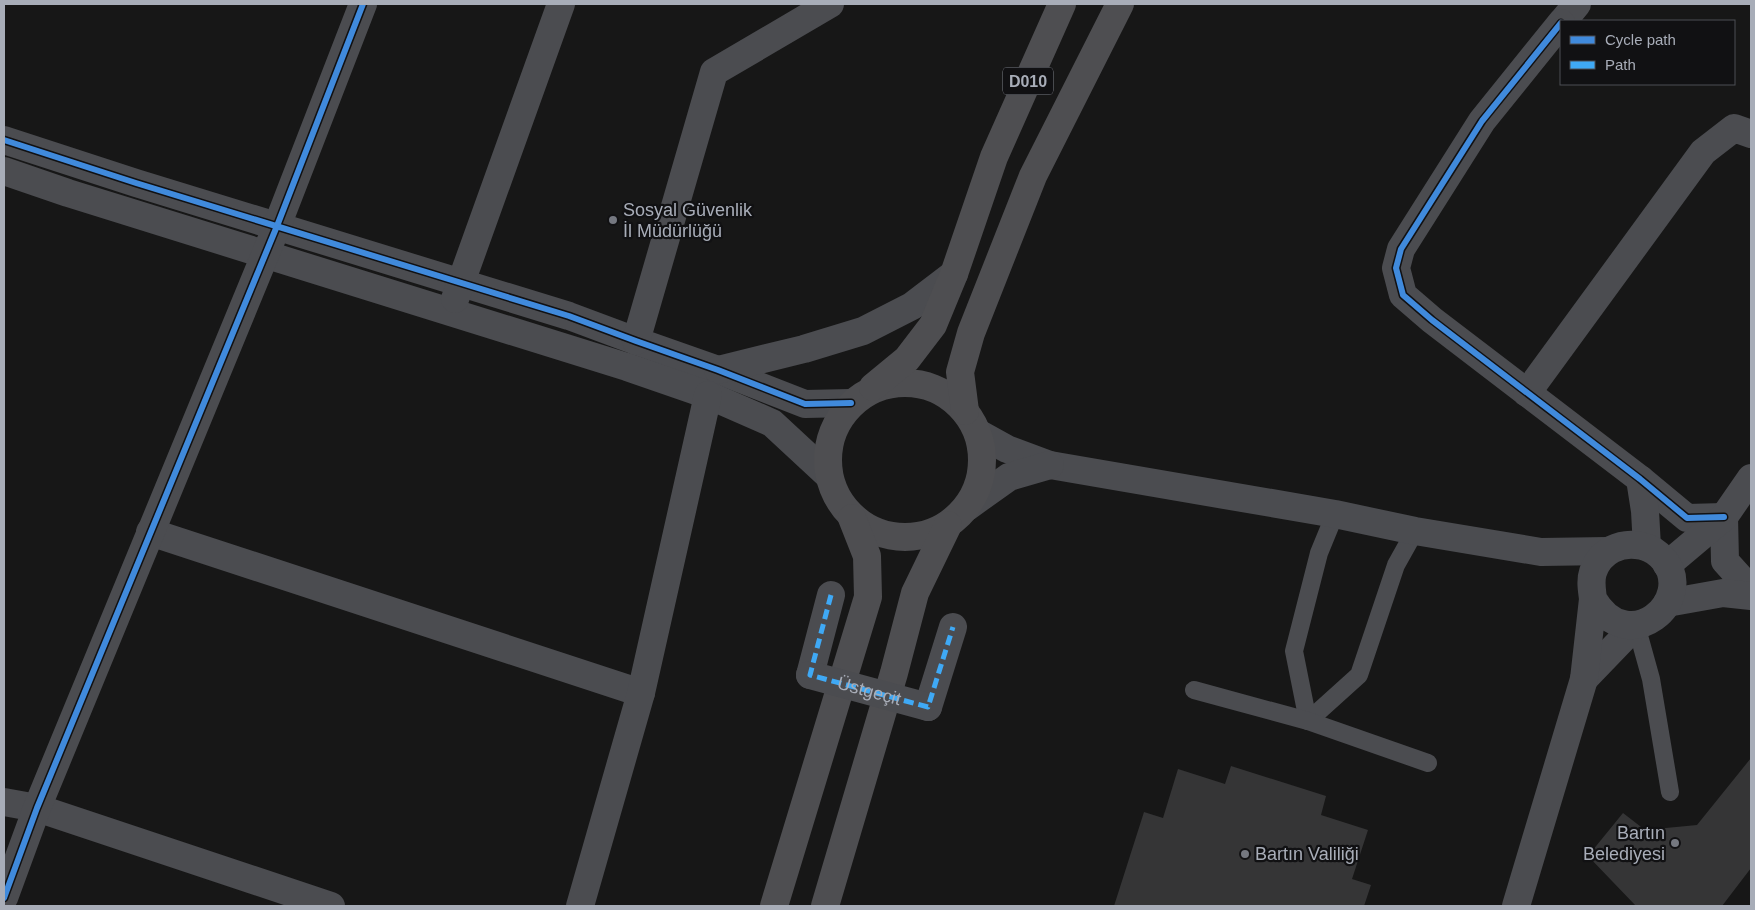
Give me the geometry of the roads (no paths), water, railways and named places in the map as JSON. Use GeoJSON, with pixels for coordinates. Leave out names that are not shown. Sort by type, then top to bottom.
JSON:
{"type":"FeatureCollection","features":[{"type":"Feature","properties":{"kind":"highway","name":"D010"},"geometry":{"type":"LineString","coordinates":[[954,274],[994,157],[1062,4]]}},
{"type":"Feature","properties":{"kind":"highway"},"geometry":{"type":"LineString","coordinates":[[825,906],[894,673],[915,593],[978,484],[983,459],[971,422],[960,372],[971,333],[1033,176],[1120,4]]}},
{"type":"Feature","properties":{"kind":"highway"},"geometry":{"type":"LineString","coordinates":[[774,906],[868,596],[867,556],[852,518],[836,498],[827,474],[827,448],[836,426],[861,396],[907,359],[933,326],[954,274]]}},
{"type":"Feature","properties":{"kind":"highway"},"geometry":{"type":"LineString","coordinates":[[861,396],[897,382],[922,384],[946,394],[971,422]]}},
{"type":"Feature","properties":{"kind":"highway"},"geometry":{"type":"LineString","coordinates":[[852,518],[874,532],[899,538],[925,536],[958,516]]}},
{"type":"Feature","properties":{"kind":"street"},"geometry":{"type":"LineString","coordinates":[[4,898],[37,808],[277,226],[363,4]]}},
{"type":"Feature","properties":{"kind":"street"},"geometry":{"type":"LineString","coordinates":[[449,312],[462,283],[561,4]]}},
{"type":"Feature","properties":{"kind":"street"},"geometry":{"type":"LineString","coordinates":[[636,341],[714,72],[830,4]]}},
{"type":"Feature","properties":{"kind":"street"},"geometry":{"type":"LineString","coordinates":[[1564,20],[1577,4]]}},
{"type":"Feature","properties":{"kind":"street"},"geometry":{"type":"LineString","coordinates":[[1560,24],[1482,121],[1401,249],[1396,268],[1404,295],[1439,325],[1640,479],[1687,518],[1724,517]]}},
{"type":"Feature","properties":{"kind":"street"},"geometry":{"type":"LineString","coordinates":[[1528,393],[1702,152],[1734,128],[1751,134]]}},
{"type":"Feature","properties":{"kind":"street"},"geometry":{"type":"LineString","coordinates":[[4,140],[569,316],[806,404],[861,396]]}},
{"type":"Feature","properties":{"kind":"street"},"geometry":{"type":"LineString","coordinates":[[4,172],[68,194],[708,394],[772,423],[827,474]]}},
{"type":"Feature","properties":{"kind":"street"},"geometry":{"type":"LineString","coordinates":[[718,370],[863,331],[912,306],[954,274]]}},
{"type":"Feature","properties":{"kind":"street"},"geometry":{"type":"LineString","coordinates":[[580,906],[641,693],[708,394]]}},
{"type":"Feature","properties":{"kind":"street"},"geometry":{"type":"LineString","coordinates":[[971,422],[1007,449],[1050,465],[1541,552],[1636,552],[1723,593]]}},
{"type":"Feature","properties":{"kind":"street"},"geometry":{"type":"LineString","coordinates":[[958,516],[1009,477],[1050,465]]}},
{"type":"Feature","properties":{"kind":"street"},"geometry":{"type":"LineString","coordinates":[[1516,906],[1584,679],[1592,573],[1598,560],[1698,539],[1724,517],[1751,478]]}},
{"type":"Feature","properties":{"kind":"street"},"geometry":{"type":"LineString","coordinates":[[1636,552],[1645,511],[1640,479]]}},
{"type":"Feature","properties":{"kind":"street"},"geometry":{"type":"LineString","coordinates":[[1724,517],[1725,561],[1751,590]]}},
{"type":"Feature","properties":{"kind":"street"},"geometry":{"type":"LineString","coordinates":[[150,532],[641,693]]}},
{"type":"Feature","properties":{"kind":"street"},"geometry":{"type":"LineString","coordinates":[[1541,552],[1592,592],[1600,610],[1610,619],[1623,624],[1636,625],[1649,622],[1660,614],[1672,590],[1671,577],[1636,552]]}},
{"type":"Feature","properties":{"kind":"street"},"geometry":{"type":"LineString","coordinates":[[1667,603],[1723,593],[1751,596]]}},
{"type":"Feature","properties":{"kind":"street","name":"Üstgeçit"},"geometry":{"type":"LineString","coordinates":[[831,595],[810,675],[928,707],[953,627]]}},
{"type":"Feature","properties":{"kind":"street"},"geometry":{"type":"LineString","coordinates":[[1584,679],[1636,625]]}},
{"type":"Feature","properties":{"kind":"street"},"geometry":{"type":"LineString","coordinates":[[4,802],[37,808],[318,904]]}},
{"type":"Feature","properties":{"kind":"lane"},"geometry":{"type":"LineString","coordinates":[[1308,722],[1294,652],[1319,553],[1335,514]]}},
{"type":"Feature","properties":{"kind":"lane"},"geometry":{"type":"LineString","coordinates":[[1308,722],[1359,675],[1396,565],[1415,531]]}},
{"type":"Feature","properties":{"kind":"lane"},"geometry":{"type":"LineString","coordinates":[[1636,625],[1651,679],[1670,792]]}},
{"type":"Feature","properties":{"kind":"lane"},"geometry":{"type":"LineString","coordinates":[[1194,690],[1308,722],[1428,763]]}},
{"type":"Feature","properties":{"kind":"place","name":"Sosyal Güvenlik İl Müdürlüğü"},"geometry":{"type":"Point","coordinates":[613,220]}},
{"type":"Feature","properties":{"kind":"place","name":"Bartın Belediyesi"},"geometry":{"type":"Point","coordinates":[1675,843]}},
{"type":"Feature","properties":{"kind":"place","name":"Bartın Valiliği"},"geometry":{"type":"Point","coordinates":[1245,854]}}]}
